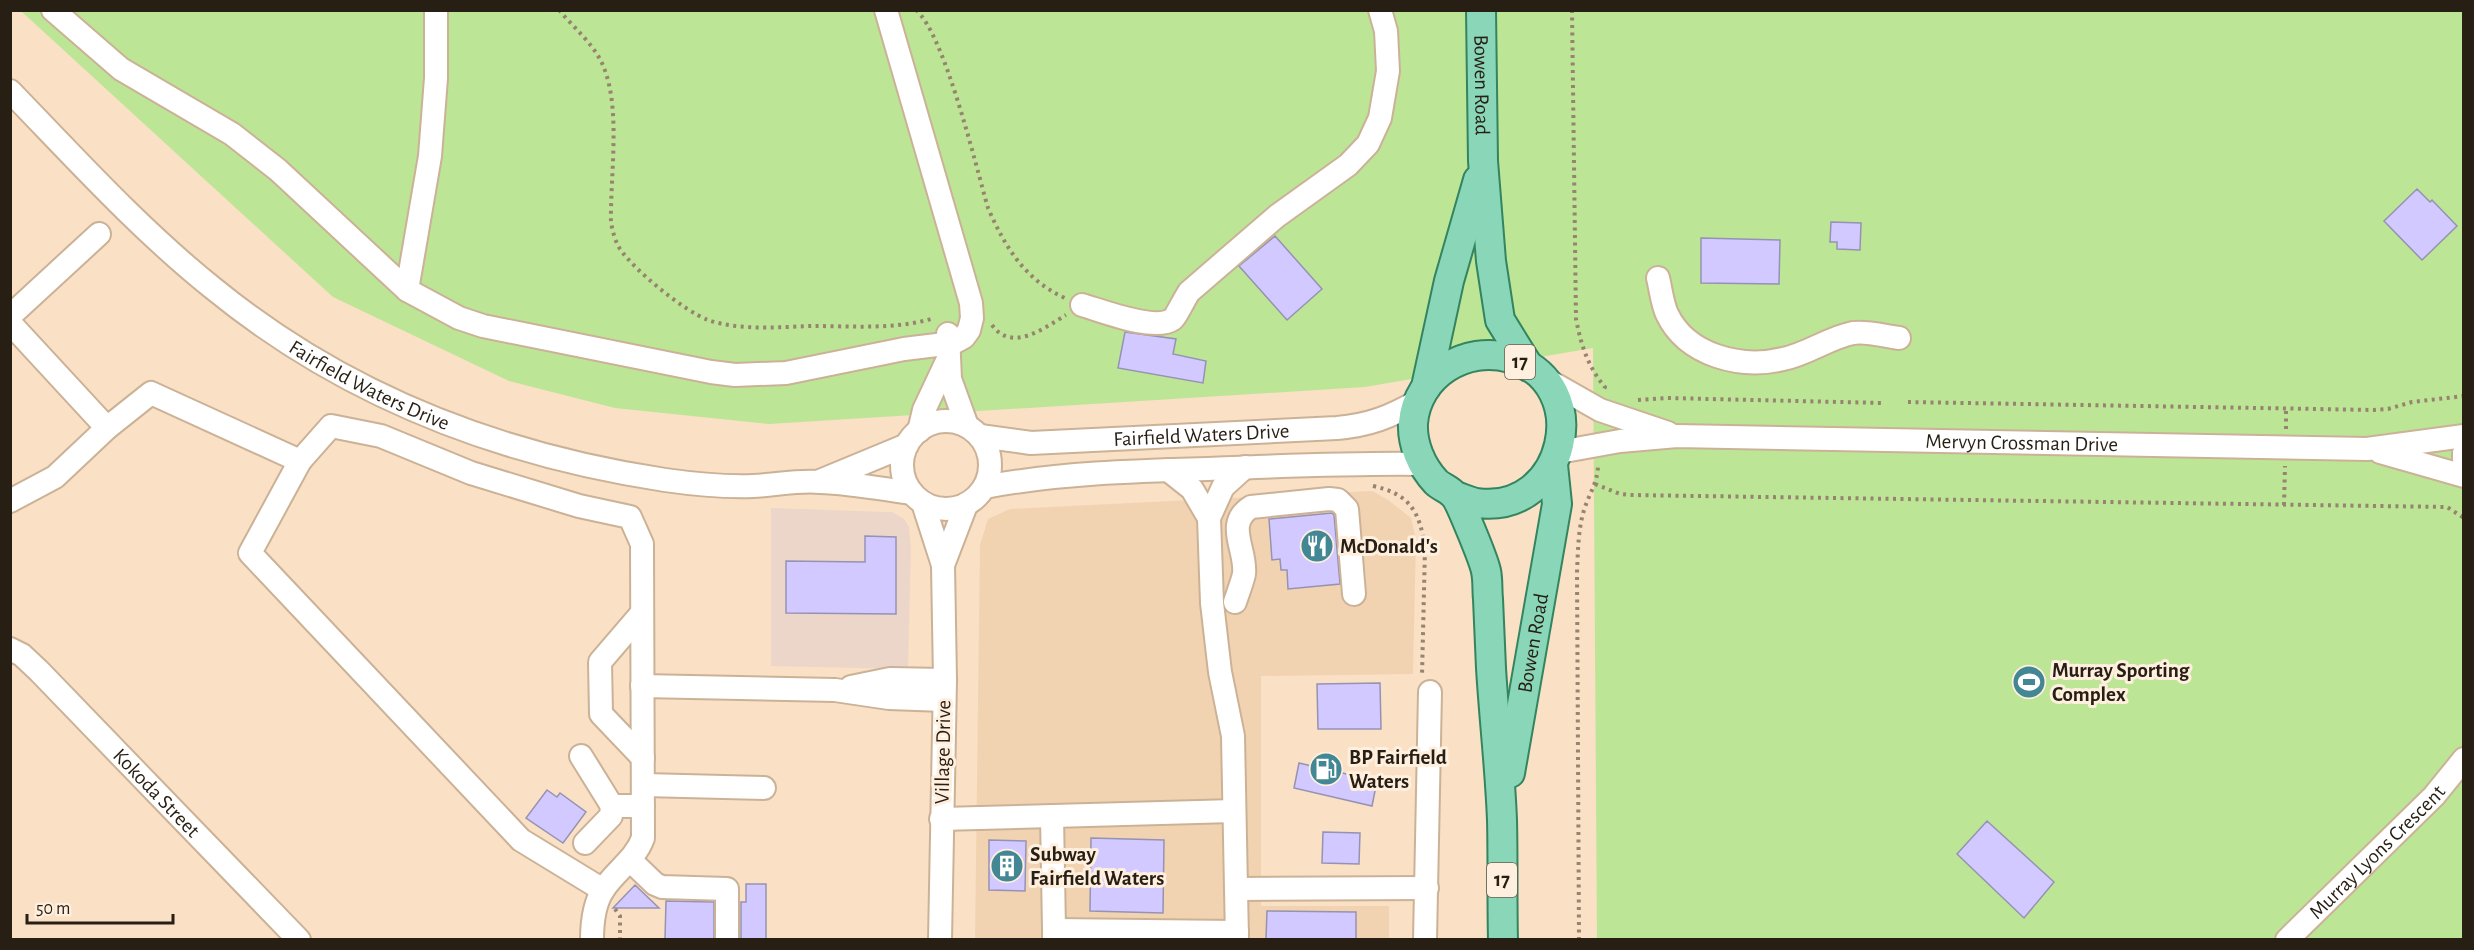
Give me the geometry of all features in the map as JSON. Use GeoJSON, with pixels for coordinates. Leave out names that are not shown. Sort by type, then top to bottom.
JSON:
{"type":"FeatureCollection","features":[{"type":"Feature","properties":{"kind":"main road","name":"Bowen Road"},"geometry":{"type":"LineString","coordinates":[[1481,10],[1483,160],[1491,261],[1500,320],[1535,372],[1553,393],[1560,412],[1562,432],[1556,459],[1557,504],[1502,820]]}},
{"type":"Feature","properties":{"kind":"main road","name":"Bowen Road"},"geometry":{"type":"LineString","coordinates":[[1483,160],[1413,422],[1415,444],[1422,464],[1436,483],[1455,496],[1477,503],[1499,502],[1521,496],[1539,483],[1556,459]]}},
{"type":"Feature","properties":{"kind":"main road","name":"17"},"geometry":{"type":"LineString","coordinates":[[1422,394],[1438,373],[1455,362],[1473,356],[1502,356],[1535,372]]}},
{"type":"Feature","properties":{"kind":"main road","name":"Bowen Road"},"geometry":{"type":"LineString","coordinates":[[1455,496],[1486,572],[1502,820],[1503,939]]}},
{"type":"Feature","properties":{"kind":"street"},"geometry":{"type":"LineString","coordinates":[[53,10],[121,69],[224,129],[278,170],[407,290],[459,318],[483,326],[727,374],[786,373],[904,349],[948,346],[967,334],[971,322],[970,304],[886,10]]}},
{"type":"Feature","properties":{"kind":"street"},"geometry":{"type":"LineString","coordinates":[[407,290],[430,156],[436,78],[436,10]]}},
{"type":"Feature","properties":{"kind":"street"},"geometry":{"type":"LineString","coordinates":[[1082,305],[1150,324],[1171,321],[1190,292],[1277,216],[1359,155],[1371,138],[1380,118],[1389,71],[1386,31],[1380,10]]}},
{"type":"Feature","properties":{"kind":"street","name":"Fairfield Waters Drive"},"geometry":{"type":"LineString","coordinates":[[10,91],[144,228],[214,289],[272,333],[348,379],[419,413],[490,440],[587,467],[668,480],[749,486],[819,481],[918,498]]}},
{"type":"Feature","properties":{"kind":"street"},"geometry":{"type":"LineString","coordinates":[[10,316],[99,234]]}},
{"type":"Feature","properties":{"kind":"street"},"geometry":{"type":"LineString","coordinates":[[1658,278],[1667,314],[1676,328],[1690,344],[1703,352],[1721,358],[1782,360],[1844,335],[1856,333],[1899,338]]}},
{"type":"Feature","properties":{"kind":"street"},"geometry":{"type":"LineString","coordinates":[[10,323],[107,428]]}},
{"type":"Feature","properties":{"kind":"street"},"geometry":{"type":"LineString","coordinates":[[948,346],[950,379],[974,431],[987,448],[991,461],[990,475],[977,498],[966,505],[944,509],[918,498],[906,482],[902,470],[903,457],[913,438],[948,346]]}},
{"type":"Feature","properties":{"kind":"street","name":"Mervyn Crossman Drive"},"geometry":{"type":"LineString","coordinates":[[1535,372],[1600,410],[1677,436]]}},
{"type":"Feature","properties":{"kind":"street"},"geometry":{"type":"LineString","coordinates":[[10,501],[55,477],[107,428],[151,393],[300,461]]}},
{"type":"Feature","properties":{"kind":"street","name":"Fairfield Waters Drive"},"geometry":{"type":"LineString","coordinates":[[974,431],[1031,442],[1363,426],[1390,417],[1422,394]]}},
{"type":"Feature","properties":{"kind":"street"},"geometry":{"type":"LineString","coordinates":[[913,438],[930,424],[942,421],[955,422],[974,431]]}},
{"type":"Feature","properties":{"kind":"street"},"geometry":{"type":"LineString","coordinates":[[592,939],[592,919],[603,890],[637,853],[643,838],[642,544],[630,517],[579,506],[471,473],[381,436],[331,426],[300,461],[250,553],[521,840],[603,890]]}},
{"type":"Feature","properties":{"kind":"street","name":"Mervyn Crossman Drive"},"geometry":{"type":"LineString","coordinates":[[1556,459],[1620,441],[1677,436],[2367,449],[2463,436]]}},
{"type":"Feature","properties":{"kind":"street","name":"Fairfield Waters Drive"},"geometry":{"type":"LineString","coordinates":[[819,481],[913,438]]}},
{"type":"Feature","properties":{"kind":"street","name":"Mervyn Crossman Drive"},"geometry":{"type":"LineString","coordinates":[[2367,449],[2463,476]]}},
{"type":"Feature","properties":{"kind":"street"},"geometry":{"type":"LineString","coordinates":[[2463,453],[2463,459]]}},
{"type":"Feature","properties":{"kind":"street","name":"Fairfield Waters Drive"},"geometry":{"type":"LineString","coordinates":[[985,487],[1026,479],[1168,470],[1348,463],[1422,464]]}},
{"type":"Feature","properties":{"kind":"street"},"geometry":{"type":"LineString","coordinates":[[1052,816],[1054,935],[1237,936],[1238,889],[1233,736],[1220,672],[1212,603],[1209,518],[1219,493],[1245,467]]}},
{"type":"Feature","properties":{"kind":"street"},"geometry":{"type":"LineString","coordinates":[[1168,470],[1192,489],[1209,518]]}},
{"type":"Feature","properties":{"kind":"street","name":"Village Drive"},"geometry":{"type":"LineString","coordinates":[[918,498],[944,565]]}},
{"type":"Feature","properties":{"kind":"street"},"geometry":{"type":"LineString","coordinates":[[1235,602],[1244,574],[1237,528],[1241,514],[1251,507],[1329,499],[1341,502],[1347,509],[1354,594]]}},
{"type":"Feature","properties":{"kind":"street","name":"Village Drive"},"geometry":{"type":"LineString","coordinates":[[940,939],[944,565],[966,505]]}},
{"type":"Feature","properties":{"kind":"street"},"geometry":{"type":"LineString","coordinates":[[642,614],[600,662],[600,714],[643,758]]}},
{"type":"Feature","properties":{"kind":"street","name":"Kokoda Street"},"geometry":{"type":"LineString","coordinates":[[10,650],[22,655],[39,670],[299,939]]}},
{"type":"Feature","properties":{"kind":"street"},"geometry":{"type":"LineString","coordinates":[[642,686],[835,690],[890,679],[944,690]]}},
{"type":"Feature","properties":{"kind":"street"},"geometry":{"type":"LineString","coordinates":[[1425,939],[1426,686]]}},
{"type":"Feature","properties":{"kind":"street"},"geometry":{"type":"LineString","coordinates":[[580,756],[612,806],[612,816],[585,843]]}},
{"type":"Feature","properties":{"kind":"street","name":"Murray Lyons Crescent"},"geometry":{"type":"LineString","coordinates":[[2287,939],[2434,796],[2463,759]]}},
{"type":"Feature","properties":{"kind":"street"},"geometry":{"type":"LineString","coordinates":[[612,806],[643,796],[764,788]]}},
{"type":"Feature","properties":{"kind":"street"},"geometry":{"type":"LineString","coordinates":[[941,819],[1234,812]]}},
{"type":"Feature","properties":{"kind":"street"},"geometry":{"type":"LineString","coordinates":[[630,860],[655,884],[662,887],[727,889],[727,939]]}},
{"type":"Feature","properties":{"kind":"street"},"geometry":{"type":"LineString","coordinates":[[1238,889],[1427,888]]}},
{"type":"Feature","properties":{"kind":"path"},"geometry":{"type":"LineString","coordinates":[[559,10],[590,45],[604,66],[610,87],[613,108],[610,214],[614,237],[630,261],[686,308],[706,319],[727,325],[892,325],[922,322],[970,304],[979,308],[996,331],[1004,336],[1017,339],[1045,327],[1082,305]]}},
{"type":"Feature","properties":{"kind":"path"},"geometry":{"type":"LineString","coordinates":[[916,10],[928,24],[943,58],[988,208],[1010,252],[1039,283],[1082,305]]}},
{"type":"Feature","properties":{"kind":"path"},"geometry":{"type":"LineString","coordinates":[[1605,387],[1613,394]]}},
{"type":"Feature","properties":{"kind":"path"},"geometry":{"type":"LineString","coordinates":[[1908,402],[2374,410],[2388,409],[2412,402],[2463,396]]}},
{"type":"Feature","properties":{"kind":"path"},"geometry":{"type":"LineString","coordinates":[[1629,399],[1883,403]]}},
{"type":"Feature","properties":{"kind":"path"},"geometry":{"type":"LineString","coordinates":[[1595,484],[1620,494],[1630,495],[2446,507],[2463,518]]}},
{"type":"Feature","properties":{"kind":"path"},"geometry":{"type":"LineString","coordinates":[[1368,485],[1385,489],[1412,506],[1423,530],[1426,686]]}},
{"type":"Feature","properties":{"kind":"shaded area"},"geometry":{"type":"Polygon","coordinates":[[[1372,491],[1411,518],[1416,540],[1413,674],[1261,676],[1261,906],[1389,906],[1389,939],[975,940],[980,545],[988,519],[1010,509],[1372,491]]]}},
{"type":"Feature","properties":{"kind":"shaded area"},"geometry":{"type":"Polygon","coordinates":[[[771,508],[892,512],[904,519],[909,527],[911,549],[908,669],[771,666],[771,508]]]}},
{"type":"Feature","properties":{"kind":"green space","name":"Murray Sporting Complex"},"geometry":{"type":"Polygon","coordinates":[[[21,11],[2463,11],[2463,939],[1597,939],[1593,348],[1365,387],[769,424],[615,408],[509,381],[333,297],[21,11]]]}},
{"type":"Feature","properties":{"kind":"building"},"geometry":{"type":"Polygon","coordinates":[[[2417,189],[2430,202],[2432,200],[2457,226],[2422,260],[2384,221],[2417,189]]]}},
{"type":"Feature","properties":{"kind":"building"},"geometry":{"type":"Polygon","coordinates":[[[1831,222],[1861,223],[1860,250],[1837,249],[1837,242],[1830,242],[1831,222]]]}},
{"type":"Feature","properties":{"kind":"building"},"geometry":{"type":"Polygon","coordinates":[[[1275,236],[1322,289],[1287,320],[1239,266],[1275,236]]]}},
{"type":"Feature","properties":{"kind":"building"},"geometry":{"type":"Polygon","coordinates":[[[1701,238],[1780,240],[1779,284],[1701,283],[1701,238]]]}},
{"type":"Feature","properties":{"kind":"building"},"geometry":{"type":"Polygon","coordinates":[[[1125,332],[1176,339],[1173,354],[1206,361],[1203,383],[1118,368],[1125,332]]]}},
{"type":"Feature","properties":{"kind":"building","name":"McDonald's"},"geometry":{"type":"Polygon","coordinates":[[[1332,513],[1340,584],[1288,589],[1287,570],[1281,570],[1280,559],[1272,560],[1269,519],[1332,513]]]}},
{"type":"Feature","properties":{"kind":"building"},"geometry":{"type":"Polygon","coordinates":[[[865,536],[896,537],[896,614],[786,613],[786,561],[865,562],[865,536]]]}},
{"type":"Feature","properties":{"kind":"building"},"geometry":{"type":"Polygon","coordinates":[[[1380,683],[1381,729],[1318,729],[1317,684],[1380,683]]]}},
{"type":"Feature","properties":{"kind":"building"},"geometry":{"type":"Polygon","coordinates":[[[1299,763],[1377,781],[1372,806],[1294,788],[1299,763]]]}},
{"type":"Feature","properties":{"kind":"building"},"geometry":{"type":"Polygon","coordinates":[[[547,790],[557,797],[560,793],[586,812],[563,843],[526,818],[547,790]]]}},
{"type":"Feature","properties":{"kind":"building"},"geometry":{"type":"Polygon","coordinates":[[[1987,821],[2054,882],[2024,918],[1957,854],[1987,821]]]}},
{"type":"Feature","properties":{"kind":"building"},"geometry":{"type":"Polygon","coordinates":[[[1323,832],[1360,833],[1359,864],[1322,863],[1323,832]]]}},
{"type":"Feature","properties":{"kind":"building"},"geometry":{"type":"Polygon","coordinates":[[[1091,838],[1164,840],[1163,913],[1090,911],[1091,838]]]}},
{"type":"Feature","properties":{"kind":"building","name":"Subway Fairfield Waters"},"geometry":{"type":"Polygon","coordinates":[[[989,840],[1026,841],[1025,891],[989,890],[989,840]]]}},
{"type":"Feature","properties":{"kind":"building"},"geometry":{"type":"Polygon","coordinates":[[[746,884],[766,884],[766,939],[741,939],[741,902],[746,902],[746,884]]]}},
{"type":"Feature","properties":{"kind":"building"},"geometry":{"type":"Polygon","coordinates":[[[635,885],[659,908],[613,908],[635,885]]]}},
{"type":"Feature","properties":{"kind":"building"},"geometry":{"type":"Polygon","coordinates":[[[666,901],[714,902],[714,939],[665,939],[666,901]]]}},
{"type":"Feature","properties":{"kind":"building"},"geometry":{"type":"Polygon","coordinates":[[[1267,911],[1356,912],[1356,939],[1266,939],[1267,911]]]}},
{"type":"Feature","properties":{"kind":"place","name":"McDonald's"},"geometry":{"type":"Point","coordinates":[1317,546]}},
{"type":"Feature","properties":{"kind":"place","name":"Murray Sporting Complex"},"geometry":{"type":"Point","coordinates":[2029,682]}},
{"type":"Feature","properties":{"kind":"place","name":"BP Fairfield Waters"},"geometry":{"type":"Point","coordinates":[1326,769]}},
{"type":"Feature","properties":{"kind":"place","name":"Subway Fairfield Waters"},"geometry":{"type":"Point","coordinates":[1007,866]}}]}
